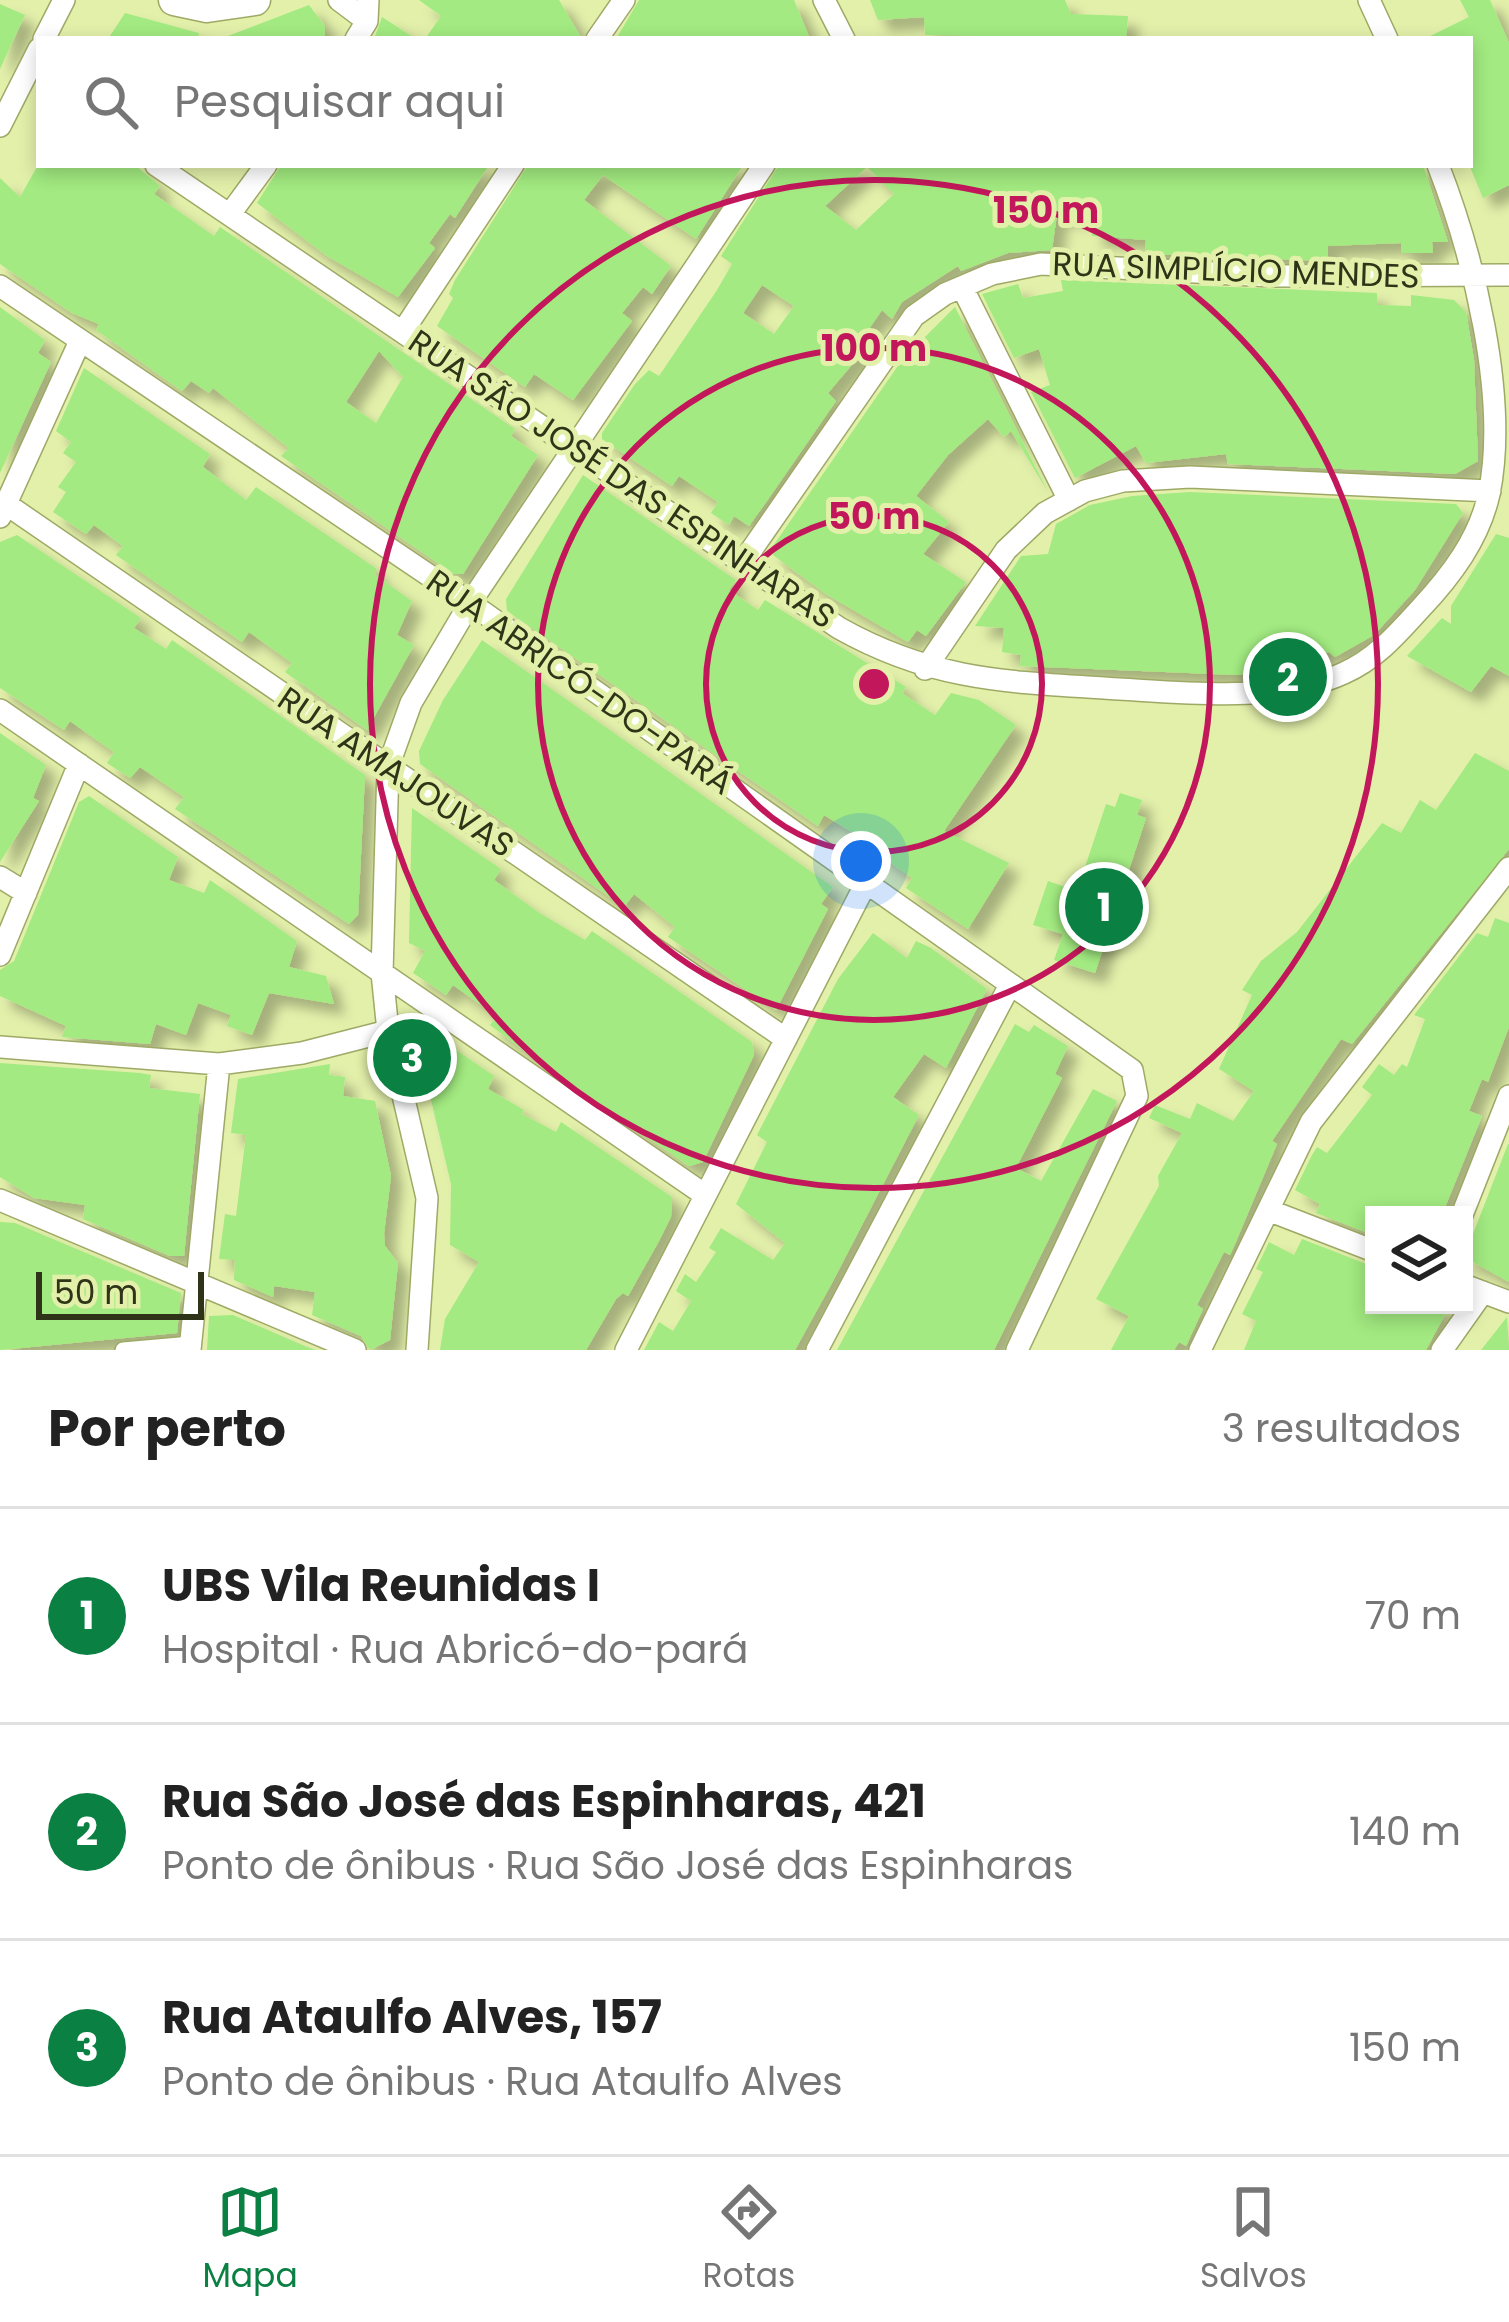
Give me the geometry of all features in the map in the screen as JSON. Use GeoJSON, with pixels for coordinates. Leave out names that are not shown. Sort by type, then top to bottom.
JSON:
{"type":"FeatureCollection","features":[{"type":"Feature","properties":{"kind":"main road"},"geometry":{"type":"LineString","coordinates":[[173,0],[207,7],[255,0]]}},
{"type":"Feature","properties":{"kind":"street"},"geometry":{"type":"LineString","coordinates":[[46,36],[64,0]]}},
{"type":"Feature","properties":{"kind":"street"},"geometry":{"type":"LineString","coordinates":[[339,0],[364,20]]}},
{"type":"Feature","properties":{"kind":"street"},"geometry":{"type":"LineString","coordinates":[[599,36],[624,0]]}},
{"type":"Feature","properties":{"kind":"street"},"geometry":{"type":"LineString","coordinates":[[824,0],[842,36]]}},
{"type":"Feature","properties":{"kind":"street"},"geometry":{"type":"LineString","coordinates":[[1369,0],[1386,36]]}},
{"type":"Feature","properties":{"kind":"street"},"geometry":{"type":"LineString","coordinates":[[0,126],[32,82]]}},
{"type":"Feature","properties":{"kind":"street","name":"RUA SÃO JOSÉ DAS ESPINHARAS"},"geometry":{"type":"LineString","coordinates":[[161,168],[839,628],[925,669],[1013,682],[1224,692],[1313,683],[1380,652],[1443,585],[1465,553],[1490,491],[1490,400],[1476,275],[1439,168]]}},
{"type":"Feature","properties":{"kind":"street"},"geometry":{"type":"LineString","coordinates":[[230,214],[264,168]]}},
{"type":"Feature","properties":{"kind":"street"},"geometry":{"type":"LineString","coordinates":[[403,331],[511,168]]}},
{"type":"Feature","properties":{"kind":"street"},"geometry":{"type":"LineString","coordinates":[[417,1350],[427,1198],[388,1031],[382,973],[388,767],[411,704],[470,603],[762,168]]}},
{"type":"Feature","properties":{"kind":"street","name":"RUA SIMPLÍCIO MENDES"},"geometry":{"type":"LineString","coordinates":[[743,562],[895,338],[914,316],[962,286],[1041,264],[1272,276],[1509,274]]}},
{"type":"Feature","properties":{"kind":"street","name":"RUA ABRICÓ-DO-PARÁ"},"geometry":{"type":"LineString","coordinates":[[0,286],[470,603],[1132,1070],[1137,1096],[1017,1350]]}},
{"type":"Feature","properties":{"kind":"street"},"geometry":{"type":"LineString","coordinates":[[962,286],[1069,500]]}},
{"type":"Feature","properties":{"kind":"street"},"geometry":{"type":"LineString","coordinates":[[3,511],[80,341]]}},
{"type":"Feature","properties":{"kind":"street"},"geometry":{"type":"LineString","coordinates":[[925,669],[1006,550],[1045,513],[1123,481],[1190,477],[1490,491]]}},
{"type":"Feature","properties":{"kind":"street","name":"RUA AMAJOUVAS"},"geometry":{"type":"LineString","coordinates":[[3,511],[786,1039]]}},
{"type":"Feature","properties":{"kind":"street"},"geometry":{"type":"LineString","coordinates":[[0,710],[705,1195]]}},
{"type":"Feature","properties":{"kind":"street"},"geometry":{"type":"LineString","coordinates":[[0,955],[79,764]]}},
{"type":"Feature","properties":{"kind":"street"},"geometry":{"type":"LineString","coordinates":[[1200,1350],[1311,1122],[1509,868]]}},
{"type":"Feature","properties":{"kind":"street"},"geometry":{"type":"LineString","coordinates":[[0,877],[26,893]]}},
{"type":"Feature","properties":{"kind":"street"},"geometry":{"type":"LineString","coordinates":[[626,1350],[866,883]]}},
{"type":"Feature","properties":{"kind":"street"},"geometry":{"type":"LineString","coordinates":[[817,1350],[1010,985]]}},
{"type":"Feature","properties":{"kind":"street"},"geometry":{"type":"LineString","coordinates":[[0,1047],[219,1064],[302,1053],[388,1031]]}},
{"type":"Feature","properties":{"kind":"street"},"geometry":{"type":"LineString","coordinates":[[123,1350],[190,1347],[219,1064]]}},
{"type":"Feature","properties":{"kind":"street"},"geometry":{"type":"LineString","coordinates":[[1466,1206],[1509,1096]]}},
{"type":"Feature","properties":{"kind":"street"},"geometry":{"type":"LineString","coordinates":[[0,1200],[200,1280],[355,1350]]}},
{"type":"Feature","properties":{"kind":"street"},"geometry":{"type":"LineString","coordinates":[[1268,1210],[1365,1248]]}},
{"type":"Feature","properties":{"kind":"street"},"geometry":{"type":"LineString","coordinates":[[1442,1350],[1474,1289],[1509,1302]]}},
{"type":"Feature","properties":{"kind":"building"},"geometry":{"type":"Polygon","coordinates":[[[419,0],[559,0],[580,36],[427,36],[441,16],[419,0]]]}},
{"type":"Feature","properties":{"kind":"building"},"geometry":{"type":"Polygon","coordinates":[[[639,0],[794,0],[809,36],[618,36],[639,0]]]}},
{"type":"Feature","properties":{"kind":"building"},"geometry":{"type":"Polygon","coordinates":[[[870,0],[1065,0],[1071,14],[1128,16],[1126,36],[925,35],[924,17],[878,20],[870,0]]]}},
{"type":"Feature","properties":{"kind":"building"},"geometry":{"type":"Polygon","coordinates":[[[1460,0],[1490,0],[1509,43],[1509,185],[1483,198],[1470,168],[1473,36],[1430,36],[1469,17],[1460,0]]]}},
{"type":"Feature","properties":{"kind":"building"},"geometry":{"type":"Polygon","coordinates":[[[0,4],[25,15],[0,69],[0,4]]]}},
{"type":"Feature","properties":{"kind":"building"},"geometry":{"type":"Polygon","coordinates":[[[309,5],[325,26],[325,36],[228,36],[309,5]]]}},
{"type":"Feature","properties":{"kind":"building"},"geometry":{"type":"Polygon","coordinates":[[[125,13],[199,33],[198,36],[110,36],[125,13]]]}},
{"type":"Feature","properties":{"kind":"building"},"geometry":{"type":"Polygon","coordinates":[[[382,17],[411,36],[375,36],[382,17]]]}},
{"type":"Feature","properties":{"kind":"building"},"geometry":{"type":"Polygon","coordinates":[[[36,168],[139,168],[160,186],[154,194],[214,236],[220,227],[515,429],[511,436],[538,455],[463,574],[454,574],[281,456],[289,448],[213,388],[209,393],[191,381],[182,391],[96,330],[99,324],[72,313],[0,264],[0,178],[20,197],[36,168]],[[379,351],[346,402],[376,423],[403,377],[379,351]]]}},
{"type":"Feature","properties":{"kind":"building"},"geometry":{"type":"Polygon","coordinates":[[[279,168],[487,168],[455,218],[450,214],[429,243],[435,248],[398,297],[327,256],[257,203],[279,168]]]}},
{"type":"Feature","properties":{"kind":"building"},"geometry":{"type":"Polygon","coordinates":[[[526,168],[741,168],[696,239],[603,175],[584,200],[671,266],[652,294],[643,287],[622,313],[632,321],[573,400],[534,374],[525,387],[437,326],[453,298],[449,294],[526,168]]]}},
{"type":"Feature","properties":{"kind":"building"},"geometry":{"type":"Polygon","coordinates":[[[777,168],[866,168],[825,206],[856,230],[894,194],[868,168],[1424,168],[1448,242],[1432,242],[1433,253],[1401,253],[1401,243],[1328,246],[1328,261],[1145,254],[1146,240],[1092,236],[1094,216],[1057,214],[1052,250],[1008,253],[961,271],[958,266],[902,302],[892,319],[882,310],[860,342],[867,347],[828,393],[836,401],[749,526],[734,516],[729,525],[711,513],[718,502],[679,476],[672,486],[602,439],[635,384],[649,370],[659,376],[732,264],[721,256],[777,168]],[[762,285],[743,313],[774,334],[794,306],[762,285]]]}},
{"type":"Feature","properties":{"kind":"building"},"geometry":{"type":"Polygon","coordinates":[[[1061,280],[1377,293],[1377,305],[1411,306],[1411,295],[1454,300],[1466,312],[1474,360],[1478,461],[1455,474],[1228,464],[1226,454],[1146,463],[1136,446],[1075,478],[1031,392],[1050,385],[1039,349],[1014,358],[982,294],[1018,284],[1023,298],[1063,291],[1061,280]]]}},
{"type":"Feature","properties":{"kind":"building"},"geometry":{"type":"Polygon","coordinates":[[[0,307],[45,340],[38,353],[51,362],[0,473],[0,307]]]}},
{"type":"Feature","properties":{"kind":"building"},"geometry":{"type":"Polygon","coordinates":[[[955,307],[1048,492],[1011,431],[1004,437],[988,419],[948,455],[916,496],[949,522],[923,554],[966,582],[926,636],[917,630],[908,642],[826,594],[773,555],[773,546],[902,360],[955,307]]]}},
{"type":"Feature","properties":{"kind":"building"},"geometry":{"type":"Polygon","coordinates":[[[84,368],[210,454],[203,467],[246,500],[256,487],[377,569],[374,574],[412,601],[397,635],[414,645],[367,730],[285,672],[292,663],[249,632],[242,642],[116,555],[123,546],[94,525],[86,534],[53,512],[66,492],[58,487],[76,462],[63,453],[71,442],[56,431],[84,368]]]}},
{"type":"Feature","properties":{"kind":"building"},"geometry":{"type":"Polygon","coordinates":[[[583,475],[736,580],[729,590],[758,610],[765,600],[906,687],[902,693],[935,715],[951,693],[979,700],[1016,725],[944,831],[1009,863],[968,929],[906,888],[912,878],[868,847],[870,843],[824,815],[818,826],[507,611],[506,599],[583,475]]]}},
{"type":"Feature","properties":{"kind":"building"},"geometry":{"type":"Polygon","coordinates":[[[1190,492],[1456,504],[1463,513],[1415,590],[1374,635],[1335,657],[1329,652],[1302,656],[1303,665],[1289,669],[1237,675],[1020,666],[1021,655],[1002,652],[1004,628],[975,626],[1021,556],[1048,554],[1056,524],[1090,505],[1190,492]]]}},
{"type":"Feature","properties":{"kind":"building"},"geometry":{"type":"Polygon","coordinates":[[[1496,534],[1509,538],[1509,676],[1491,666],[1471,692],[1407,656],[1442,618],[1451,624],[1451,606],[1496,534]]]}},
{"type":"Feature","properties":{"kind":"building"},"geometry":{"type":"Polygon","coordinates":[[[17,535],[141,618],[134,628],[166,649],[172,640],[365,775],[358,915],[349,924],[175,809],[184,797],[140,767],[130,778],[107,763],[114,752],[70,721],[64,730],[0,688],[0,542],[17,535]]]}},
{"type":"Feature","properties":{"kind":"building"},"geometry":{"type":"Polygon","coordinates":[[[482,640],[833,887],[821,904],[828,909],[776,1010],[668,937],[675,927],[634,894],[624,907],[420,764],[419,751],[443,700],[482,640]]]}},
{"type":"Feature","properties":{"kind":"building"},"geometry":{"type":"Polygon","coordinates":[[[0,733],[46,765],[33,798],[39,801],[0,862],[0,733]]]}},
{"type":"Feature","properties":{"kind":"building"},"geometry":{"type":"Polygon","coordinates":[[[1475,753],[1509,771],[1509,849],[1352,1044],[1341,1039],[1272,1141],[1277,1144],[1230,1255],[1224,1252],[1197,1305],[1203,1309],[1186,1346],[1179,1342],[1174,1350],[1111,1350],[1129,1316],[1096,1299],[1159,1186],[1158,1176],[1182,1133],[1149,1118],[1155,1105],[1190,1119],[1197,1103],[1233,1121],[1254,1091],[1219,1069],[1252,995],[1242,990],[1261,961],[1297,932],[1382,823],[1401,833],[1420,800],[1436,810],[1475,753]]]}},
{"type":"Feature","properties":{"kind":"building"},"geometry":{"type":"Polygon","coordinates":[[[1120,793],[1142,800],[1137,815],[1146,818],[1095,973],[1054,960],[1063,934],[1033,925],[1048,881],[1077,891],[1106,804],[1115,807],[1120,793]]]}},
{"type":"Feature","properties":{"kind":"building"},"geometry":{"type":"Polygon","coordinates":[[[89,796],[178,857],[169,880],[204,893],[210,880],[297,941],[289,967],[326,976],[334,1004],[269,993],[252,1035],[227,1026],[231,1015],[198,1003],[186,1035],[156,1024],[150,1044],[62,1037],[66,1026],[0,996],[0,970],[14,961],[79,802],[89,796]]]}},
{"type":"Feature","properties":{"kind":"building"},"geometry":{"type":"Polygon","coordinates":[[[412,808],[501,869],[494,880],[538,912],[585,940],[592,931],[752,1042],[754,1055],[703,1162],[689,1166],[550,1070],[490,1025],[497,1016],[453,985],[446,995],[413,973],[425,951],[409,943],[412,808]]]}},
{"type":"Feature","properties":{"kind":"building"},"geometry":{"type":"Polygon","coordinates":[[[1495,918],[1509,923],[1509,1027],[1488,1082],[1482,1079],[1469,1111],[1482,1116],[1446,1206],[1365,1206],[1365,1232],[1316,1213],[1320,1204],[1295,1190],[1312,1155],[1317,1147],[1327,1153],[1372,1095],[1362,1087],[1379,1064],[1394,1075],[1402,1064],[1407,1067],[1425,1019],[1414,1015],[1477,933],[1488,937],[1495,918]]]}},
{"type":"Feature","properties":{"kind":"building"},"geometry":{"type":"Polygon","coordinates":[[[873,933],[907,958],[916,941],[931,948],[987,989],[946,1068],[924,1054],[893,1097],[919,1115],[832,1283],[795,1350],[644,1350],[659,1322],[673,1331],[691,1301],[676,1291],[685,1274],[696,1282],[716,1252],[709,1248],[721,1228],[773,1260],[785,1243],[736,1204],[767,1142],[757,1135],[838,979],[873,933]]]}},
{"type":"Feature","properties":{"kind":"building"},"geometry":{"type":"Polygon","coordinates":[[[1015,1024],[1029,1032],[1034,1025],[1068,1046],[1055,1074],[1062,1078],[1016,1168],[1041,1181],[1093,1089],[1117,1101],[994,1350],[837,1350],[1015,1024]]]}},
{"type":"Feature","properties":{"kind":"building"},"geometry":{"type":"Polygon","coordinates":[[[430,1032],[494,1076],[488,1089],[524,1110],[522,1114],[556,1132],[561,1122],[672,1197],[671,1217],[659,1241],[628,1296],[623,1293],[616,1299],[586,1350],[440,1350],[445,1319],[479,1262],[450,1245],[451,1184],[416,1037],[430,1032]]]}},
{"type":"Feature","properties":{"kind":"building"},"geometry":{"type":"Polygon","coordinates":[[[0,1063],[140,1073],[151,1075],[149,1088],[200,1094],[184,1256],[170,1256],[83,1219],[85,1205],[34,1198],[0,1177],[0,1063]]]}},
{"type":"Feature","properties":{"kind":"building"},"geometry":{"type":"Polygon","coordinates":[[[330,1064],[329,1075],[345,1077],[343,1096],[375,1101],[391,1176],[384,1234],[385,1246],[398,1263],[390,1340],[370,1350],[361,1336],[312,1315],[315,1292],[274,1286],[273,1297],[234,1280],[235,1260],[219,1259],[225,1214],[236,1216],[246,1135],[231,1133],[238,1079],[330,1064]]]}},
{"type":"Feature","properties":{"kind":"building"},"geometry":{"type":"Polygon","coordinates":[[[1509,1144],[1509,1282],[1473,1262],[1473,1234],[1509,1144]]]}},
{"type":"Feature","properties":{"kind":"building"},"geometry":{"type":"Polygon","coordinates":[[[0,1222],[15,1223],[181,1293],[177,1333],[0,1350],[0,1222]]]}},
{"type":"Feature","properties":{"kind":"building"},"geometry":{"type":"Polygon","coordinates":[[[1302,1239],[1365,1264],[1365,1314],[1445,1314],[1426,1350],[1244,1350],[1256,1321],[1242,1314],[1263,1272],[1256,1269],[1269,1242],[1294,1255],[1302,1239]]]}},
{"type":"Feature","properties":{"kind":"building"},"geometry":{"type":"Polygon","coordinates":[[[233,1315],[316,1350],[207,1350],[209,1316],[233,1315]]]}},
{"type":"Feature","properties":{"kind":"building"},"geometry":{"type":"Polygon","coordinates":[[[1507,1317],[1509,1350],[1481,1350],[1507,1317]]]}},
{"type":"Feature","properties":{"kind":"place","name":"Rua São José das Espinharas, 421"},"geometry":{"type":"Point","coordinates":[1288,677]}},
{"type":"Feature","properties":{"kind":"place","name":"UBS Vila Reunidas I"},"geometry":{"type":"Point","coordinates":[1104,907]}},
{"type":"Feature","properties":{"kind":"place","name":"Rua Ataulfo Alves, 157"},"geometry":{"type":"Point","coordinates":[412,1058]}}]}
